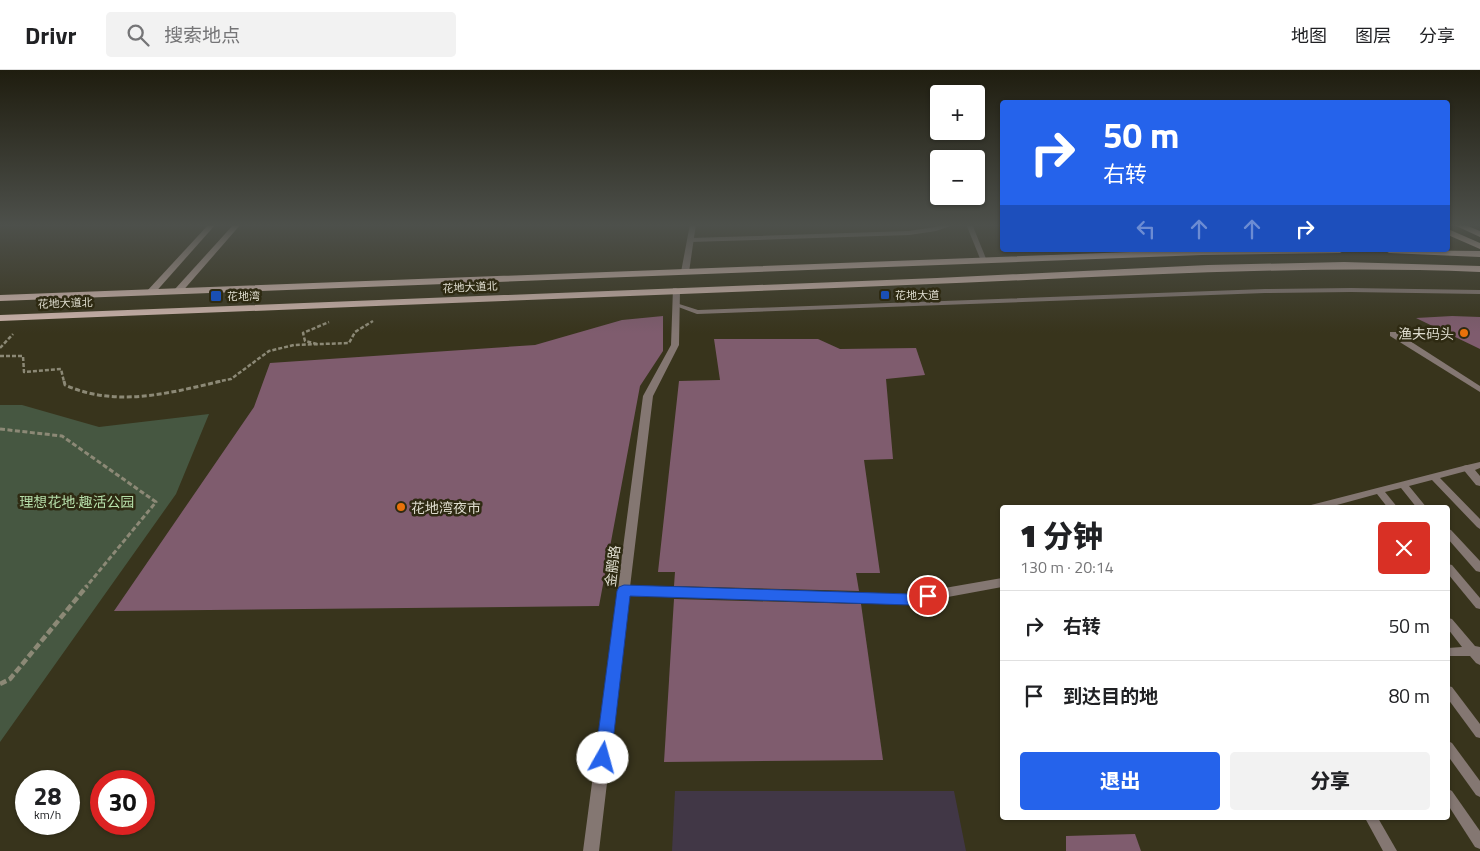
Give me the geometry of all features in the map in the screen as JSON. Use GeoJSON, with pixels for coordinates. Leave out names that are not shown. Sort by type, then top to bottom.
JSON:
{"type":"FeatureCollection","features":[{"type":"Feature","properties":{"kind":"main road","name":"花地大道北"},"geometry":{"type":"LineString","coordinates":[[0,298],[995,260]]}},
{"type":"Feature","properties":{"kind":"main road","name":"花地大道北"},"geometry":{"type":"LineString","coordinates":[[0,318],[956,280],[1176,269],[1395,266],[1480,269]]}},
{"type":"Feature","properties":{"kind":"street"},"geometry":{"type":"LineString","coordinates":[[150,293],[180,260]]}},
{"type":"Feature","properties":{"kind":"street"},"geometry":{"type":"LineString","coordinates":[[178,292],[206,260]]}},
{"type":"Feature","properties":{"kind":"street"},"geometry":{"type":"LineString","coordinates":[[685,272],[687,260]]}},
{"type":"Feature","properties":{"kind":"street","name":"金鹏路"},"geometry":{"type":"LineString","coordinates":[[591,851],[648,396],[675,345],[676,290]]}},
{"type":"Feature","properties":{"kind":"street"},"geometry":{"type":"LineString","coordinates":[[1480,465],[1467,468],[1480,482]]}},
{"type":"Feature","properties":{"kind":"street"},"geometry":{"type":"LineString","coordinates":[[624,591],[910,599],[1000,584]]}},
{"type":"Feature","properties":{"kind":"lane"},"geometry":{"type":"LineString","coordinates":[[676,304],[697,312],[1266,292],[1351,290],[1480,292]]}},
{"type":"Feature","properties":{"kind":"lane"},"geometry":{"type":"LineString","coordinates":[[1393,334],[1480,390]]}},
{"type":"Feature","properties":{"kind":"lane"},"geometry":{"type":"LineString","coordinates":[[1343,504],[1378,490],[1467,468]]}},
{"type":"Feature","properties":{"kind":"lane"},"geometry":{"type":"LineString","coordinates":[[1434,476],[1480,525]]}},
{"type":"Feature","properties":{"kind":"lane"},"geometry":{"type":"LineString","coordinates":[[1402,484],[1420,505]]}},
{"type":"Feature","properties":{"kind":"lane"},"geometry":{"type":"LineString","coordinates":[[1378,490],[1391,505]]}},
{"type":"Feature","properties":{"kind":"lane"},"geometry":{"type":"LineString","coordinates":[[1450,535],[1480,568]]}},
{"type":"Feature","properties":{"kind":"lane"},"geometry":{"type":"LineString","coordinates":[[1450,570],[1480,605]]}},
{"type":"Feature","properties":{"kind":"lane"},"geometry":{"type":"LineString","coordinates":[[1450,624],[1478,654]]}},
{"type":"Feature","properties":{"kind":"lane"},"geometry":{"type":"LineString","coordinates":[[1450,652],[1478,654]]}},
{"type":"Feature","properties":{"kind":"lane"},"geometry":{"type":"LineString","coordinates":[[1450,694],[1480,733]]}},
{"type":"Feature","properties":{"kind":"lane"},"geometry":{"type":"LineString","coordinates":[[1450,750],[1480,791]]}},
{"type":"Feature","properties":{"kind":"lane"},"geometry":{"type":"LineString","coordinates":[[1450,798],[1480,842]]}},
{"type":"Feature","properties":{"kind":"lane"},"geometry":{"type":"LineString","coordinates":[[1372,820],[1390,851]]}},
{"type":"Feature","properties":{"kind":"path"},"geometry":{"type":"LineString","coordinates":[[0,356],[24,356],[24,372],[61,369],[65,385],[83,393],[135,398],[170,393],[231,379],[269,351],[294,345],[349,343],[355,332],[373,321]]}},
{"type":"Feature","properties":{"kind":"path"},"geometry":{"type":"LineString","coordinates":[[320,345],[305,340],[303,333],[329,322]]}},
{"type":"Feature","properties":{"kind":"path"},"geometry":{"type":"LineString","coordinates":[[0,348],[13,334]]}},
{"type":"Feature","properties":{"kind":"path"},"geometry":{"type":"LineString","coordinates":[[0,429],[62,436],[156,502],[10,679],[0,684]]}},
{"type":"Feature","properties":{"kind":"shaded area"},"geometry":{"type":"Polygon","coordinates":[[[675,791],[954,791],[966,851],[672,851],[675,791]]]}},
{"type":"Feature","properties":{"kind":"green space","name":"理想花地·趣活公园"},"geometry":{"type":"Polygon","coordinates":[[[0,405],[22,405],[99,427],[209,414],[176,494],[0,742],[0,405]]]}},
{"type":"Feature","properties":{"kind":"building","name":"花地湾夜市"},"geometry":{"type":"Polygon","coordinates":[[[663,316],[663,351],[640,386],[599,606],[114,611],[254,407],[270,363],[535,345],[622,320],[663,316]]]}},
{"type":"Feature","properties":{"kind":"building","name":"渔夫码头"},"geometry":{"type":"Polygon","coordinates":[[[1480,317],[1480,349],[1416,318],[1480,317]]]}},
{"type":"Feature","properties":{"kind":"building"},"geometry":{"type":"Polygon","coordinates":[[[714,339],[818,339],[840,349],[916,348],[925,375],[886,379],[893,459],[864,460],[880,573],[856,573],[859,591],[674,586],[675,572],[658,572],[679,381],[720,380],[714,339]]]}},
{"type":"Feature","properties":{"kind":"building"},"geometry":{"type":"Polygon","coordinates":[[[674,599],[861,604],[883,760],[664,762],[674,599]]]}},
{"type":"Feature","properties":{"kind":"building"},"geometry":{"type":"Polygon","coordinates":[[[1135,834],[1141,851],[1066,851],[1066,836],[1135,834]]]}},
{"type":"Feature","properties":{"kind":"place","name":"花地大道"},"geometry":{"type":"Point","coordinates":[885,295]}},
{"type":"Feature","properties":{"kind":"place","name":"花地湾"},"geometry":{"type":"Point","coordinates":[216,296]}},
{"type":"Feature","properties":{"kind":"place","name":"渔夫码头"},"geometry":{"type":"Point","coordinates":[1464,333]}},
{"type":"Feature","properties":{"kind":"place","name":"花地湾夜市"},"geometry":{"type":"Point","coordinates":[401,507]}},
{"type":"Feature","properties":{"kind":"route"},"geometry":{"type":"LineString","coordinates":[[603,758],[624,591],[910,599],[928,596]]}}]}
